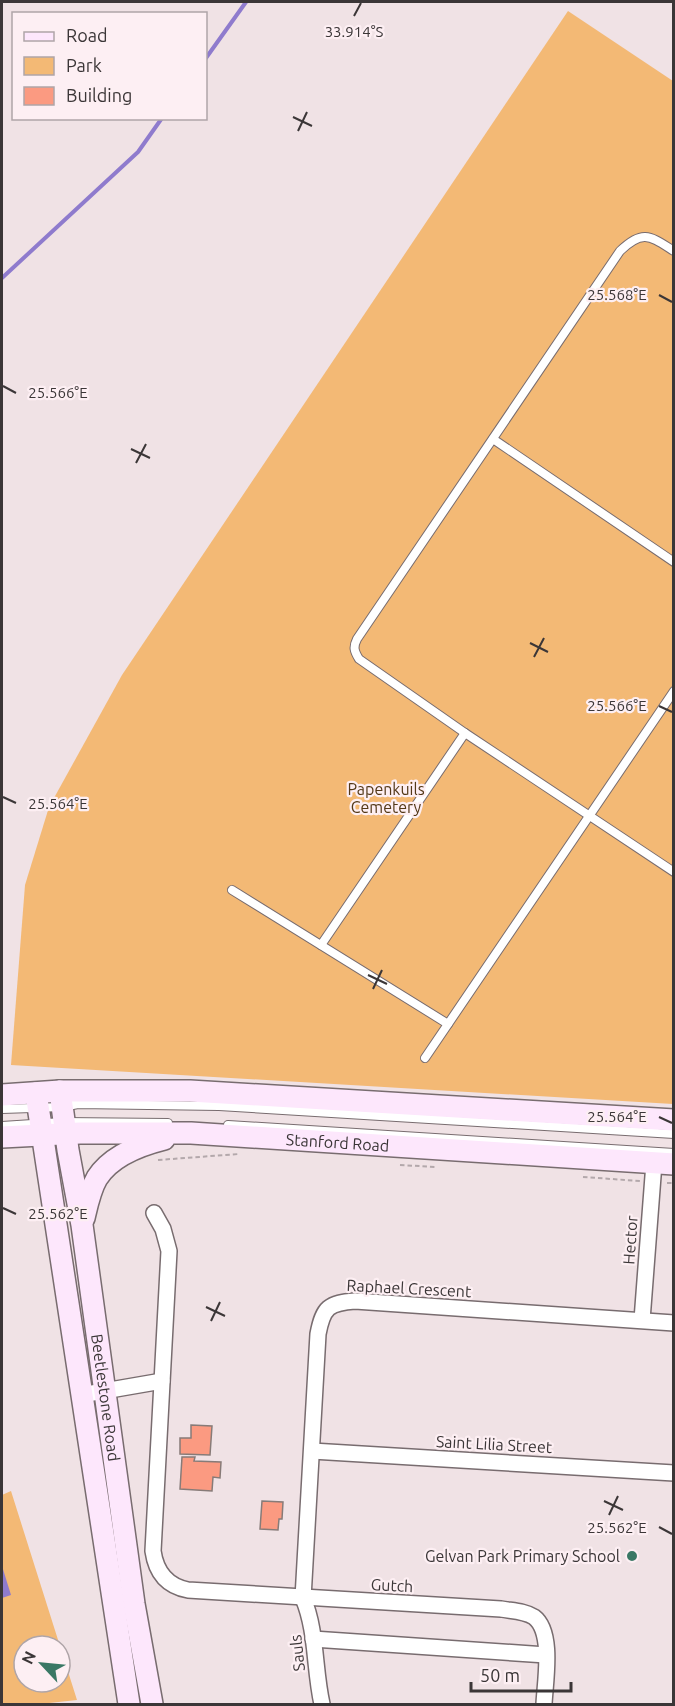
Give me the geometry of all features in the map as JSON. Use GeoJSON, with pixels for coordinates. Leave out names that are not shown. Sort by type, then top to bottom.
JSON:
{"type":"FeatureCollection","features":[{"type":"Feature","properties":{"kind":"main road","name":"Stanford Road"},"geometry":{"type":"LineString","coordinates":[[2,1137],[39,1114],[63,1113],[190,1091],[674,1120]]}},
{"type":"Feature","properties":{"kind":"main road","name":"Stanford Road"},"geometry":{"type":"LineString","coordinates":[[2,1095],[39,1114],[63,1113],[185,1128],[660,1169]]}},
{"type":"Feature","properties":{"kind":"main road","name":"Beetlestone Road"},"geometry":{"type":"LineString","coordinates":[[63,1113],[106,1390],[134,1604],[152,1704]]}},
{"type":"Feature","properties":{"kind":"main road","name":"Beetlestone Road"},"geometry":{"type":"LineString","coordinates":[[39,1114],[129,1704]]}},
{"type":"Feature","properties":{"kind":"main road"},"geometry":{"type":"LineString","coordinates":[[82,1225],[98,1177],[114,1161],[127,1152],[185,1128]]}},
{"type":"Feature","properties":{"kind":"street","name":"Hector"},"geometry":{"type":"LineString","coordinates":[[642,1320],[660,1169]]}},
{"type":"Feature","properties":{"kind":"street"},"geometry":{"type":"LineString","coordinates":[[81,1395],[162,1381],[168,1251],[163,1229],[154,1213]]}},
{"type":"Feature","properties":{"kind":"street","name":"Raphael Crescent"},"geometry":{"type":"LineString","coordinates":[[303,1598],[318,1334],[321,1318],[333,1304],[355,1301],[674,1323]]}},
{"type":"Feature","properties":{"kind":"street","name":"Gutch"},"geometry":{"type":"LineString","coordinates":[[162,1381],[153,1551],[160,1574],[173,1585],[188,1590],[501,1609],[525,1613],[533,1616],[540,1623],[544,1632],[546,1655],[544,1704]]}},
{"type":"Feature","properties":{"kind":"street","name":"Saint Lilia Street"},"geometry":{"type":"LineString","coordinates":[[312,1450],[674,1473]]}},
{"type":"Feature","properties":{"kind":"street","name":"Sauls"},"geometry":{"type":"LineString","coordinates":[[303,1598],[310,1613],[322,1704]]}},
{"type":"Feature","properties":{"kind":"street"},"geometry":{"type":"LineString","coordinates":[[314,1639],[546,1655]]}},
{"type":"Feature","properties":{"kind":"lane"},"geometry":{"type":"LineString","coordinates":[[674,251],[648,236],[638,237],[620,251],[354,646],[354,652],[359,659],[465,733],[674,872]]}},
{"type":"Feature","properties":{"kind":"lane"},"geometry":{"type":"LineString","coordinates":[[494,439],[674,562]]}},
{"type":"Feature","properties":{"kind":"lane"},"geometry":{"type":"LineString","coordinates":[[425,1058],[674,691]]}},
{"type":"Feature","properties":{"kind":"lane"},"geometry":{"type":"LineString","coordinates":[[321,945],[465,733]]}},
{"type":"Feature","properties":{"kind":"lane"},"geometry":{"type":"LineString","coordinates":[[232,890],[448,1024]]}},
{"type":"Feature","properties":{"kind":"lane"},"geometry":{"type":"LineString","coordinates":[[63,1113],[78,1104],[219,1106],[674,1134]]}},
{"type":"Feature","properties":{"kind":"lane"},"geometry":{"type":"LineString","coordinates":[[2,1109],[39,1114]]}},
{"type":"Feature","properties":{"kind":"lane"},"geometry":{"type":"LineString","coordinates":[[2,1126],[39,1114]]}},
{"type":"Feature","properties":{"kind":"lane"},"geometry":{"type":"LineString","coordinates":[[225,1125],[674,1153]]}},
{"type":"Feature","properties":{"kind":"path"},"geometry":{"type":"LineString","coordinates":[[154,1160],[242,1154]]}},
{"type":"Feature","properties":{"kind":"path"},"geometry":{"type":"LineString","coordinates":[[394,1164],[437,1167]]}},
{"type":"Feature","properties":{"kind":"path"},"geometry":{"type":"LineString","coordinates":[[574,1176],[660,1169],[674,1183]]}},
{"type":"Feature","properties":{"kind":"green space","name":"Papenkuils Cemetery"},"geometry":{"type":"Polygon","coordinates":[[[568,11],[673,81],[673,1104],[11,1065],[25,885],[49,807],[122,675],[568,11]]]}},
{"type":"Feature","properties":{"kind":"green space"},"geometry":{"type":"Polygon","coordinates":[[[11,1491],[56,1634],[12,1634],[12,1694],[72,1694],[72,1684],[77,1700],[40,1704],[2,1704],[2,1495],[11,1491]]]}},
{"type":"Feature","properties":{"kind":"shaded area"},"geometry":{"type":"Polygon","coordinates":[[[2,1566],[11,1595],[2,1598],[2,1566]]]}},
{"type":"Feature","properties":{"kind":"building"},"geometry":{"type":"Polygon","coordinates":[[[191,1425],[212,1426],[210,1455],[180,1454],[180,1438],[191,1438],[191,1425]]]}},
{"type":"Feature","properties":{"kind":"building"},"geometry":{"type":"Polygon","coordinates":[[[182,1457],[195,1457],[194,1461],[221,1462],[220,1478],[213,1477],[212,1491],[180,1489],[182,1457]]]}},
{"type":"Feature","properties":{"kind":"building"},"geometry":{"type":"Polygon","coordinates":[[[262,1501],[283,1502],[282,1519],[279,1519],[278,1530],[260,1529],[262,1501]]]}},
{"type":"Feature","properties":{"kind":"waterway"},"geometry":{"type":"LineString","coordinates":[[207,57],[246,2]]}},
{"type":"Feature","properties":{"kind":"waterway"},"geometry":{"type":"LineString","coordinates":[[2,278],[138,152],[161,120]]}},
{"type":"Feature","properties":{"kind":"place","name":"Gelvan Park Primary School"},"geometry":{"type":"Point","coordinates":[632,1556]}}]}
